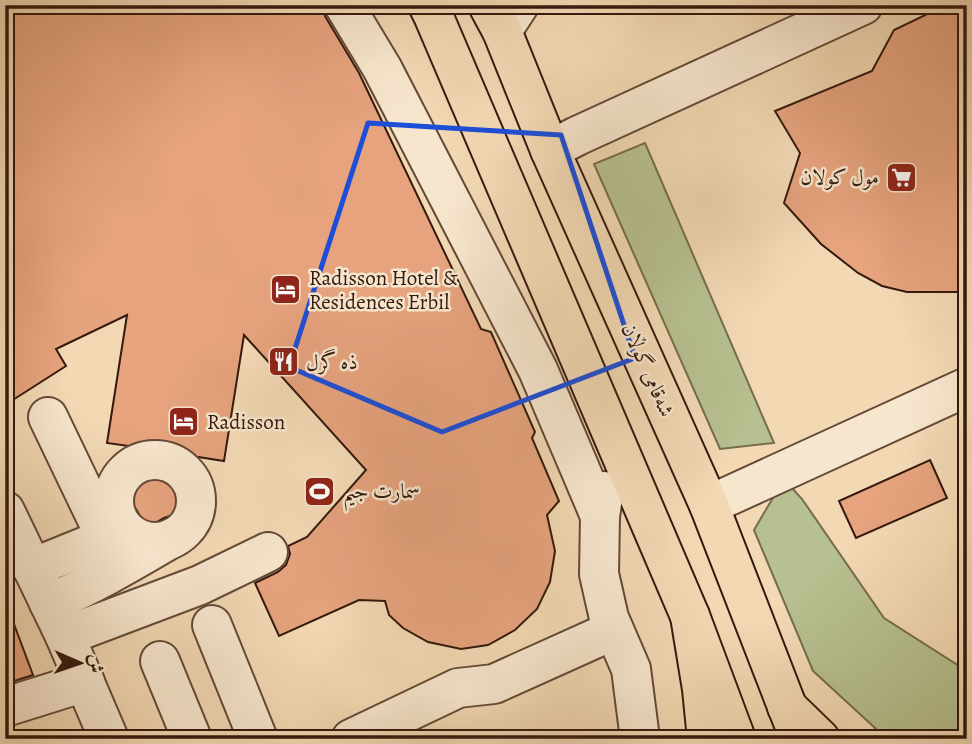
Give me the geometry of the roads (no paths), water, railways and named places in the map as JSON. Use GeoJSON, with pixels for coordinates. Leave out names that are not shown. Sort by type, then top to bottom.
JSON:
{"type":"FeatureCollection","features":[{"type":"Feature","properties":{"kind":"main road"},"geometry":{"type":"LineString","coordinates":[[428,5],[690,616],[736,739]]}},
{"type":"Feature","properties":{"kind":"main road","name":"شەقامی گوڵان"},"geometry":{"type":"LineString","coordinates":[[503,14],[550,150],[709,505],[794,723]]}},
{"type":"Feature","properties":{"kind":"main road"},"geometry":{"type":"LineString","coordinates":[[690,616],[707,739]]}},
{"type":"Feature","properties":{"kind":"main road"},"geometry":{"type":"LineString","coordinates":[[794,723],[820,739]]}},
{"type":"Feature","properties":{"kind":"street"},"geometry":{"type":"LineString","coordinates":[[344,5],[382,68],[538,370],[600,516]]}},
{"type":"Feature","properties":{"kind":"street"},"geometry":{"type":"LineString","coordinates":[[550,150],[863,5]]}},
{"type":"Feature","properties":{"kind":"street"},"geometry":{"type":"LineString","coordinates":[[709,505],[967,387]]}},
{"type":"Feature","properties":{"kind":"street"},"geometry":{"type":"LineString","coordinates":[[48,417],[113,531]]}},
{"type":"Feature","properties":{"kind":"street"},"geometry":{"type":"LineString","coordinates":[[618,447],[608,467],[600,516],[599,574],[609,618],[631,669],[640,739]]}},
{"type":"Feature","properties":{"kind":"street"},"geometry":{"type":"LineString","coordinates":[[32,568],[113,531],[154,542],[167,541],[179,534],[194,514],[194,488],[188,477],[180,468],[168,462],[143,461],[132,467],[122,476],[116,487],[113,531]]}},
{"type":"Feature","properties":{"kind":"street"},"geometry":{"type":"LineString","coordinates":[[5,511],[57,619],[109,739]]}},
{"type":"Feature","properties":{"kind":"street"},"geometry":{"type":"LineString","coordinates":[[57,619],[74,593],[179,534]]}},
{"type":"Feature","properties":{"kind":"street"},"geometry":{"type":"LineString","coordinates":[[57,619],[200,585],[268,552]]}},
{"type":"Feature","properties":{"kind":"street"},"geometry":{"type":"LineString","coordinates":[[212,625],[258,739]]}},
{"type":"Feature","properties":{"kind":"street"},"geometry":{"type":"LineString","coordinates":[[351,739],[458,688],[494,684],[614,630]]}},
{"type":"Feature","properties":{"kind":"street"},"geometry":{"type":"LineString","coordinates":[[160,661],[192,739]]}},
{"type":"Feature","properties":{"kind":"street"},"geometry":{"type":"LineString","coordinates":[[5,707],[85,682]]}},
{"type":"Feature","properties":{"kind":"street"},"geometry":{"type":"LineString","coordinates":[[406,739],[474,709],[494,684]]}},
{"type":"Feature","properties":{"kind":"place","name":"مول كولان"},"geometry":{"type":"Point","coordinates":[902,177]}},
{"type":"Feature","properties":{"kind":"place","name":"Radisson Hotel & Residences Erbil"},"geometry":{"type":"Point","coordinates":[286,290]}},
{"type":"Feature","properties":{"kind":"place","name":"ذه گرل"},"geometry":{"type":"Point","coordinates":[283,362]}},
{"type":"Feature","properties":{"kind":"place","name":"Radisson"},"geometry":{"type":"Point","coordinates":[184,422]}},
{"type":"Feature","properties":{"kind":"place","name":"سمارت جیم"},"geometry":{"type":"Point","coordinates":[320,491]}}]}
